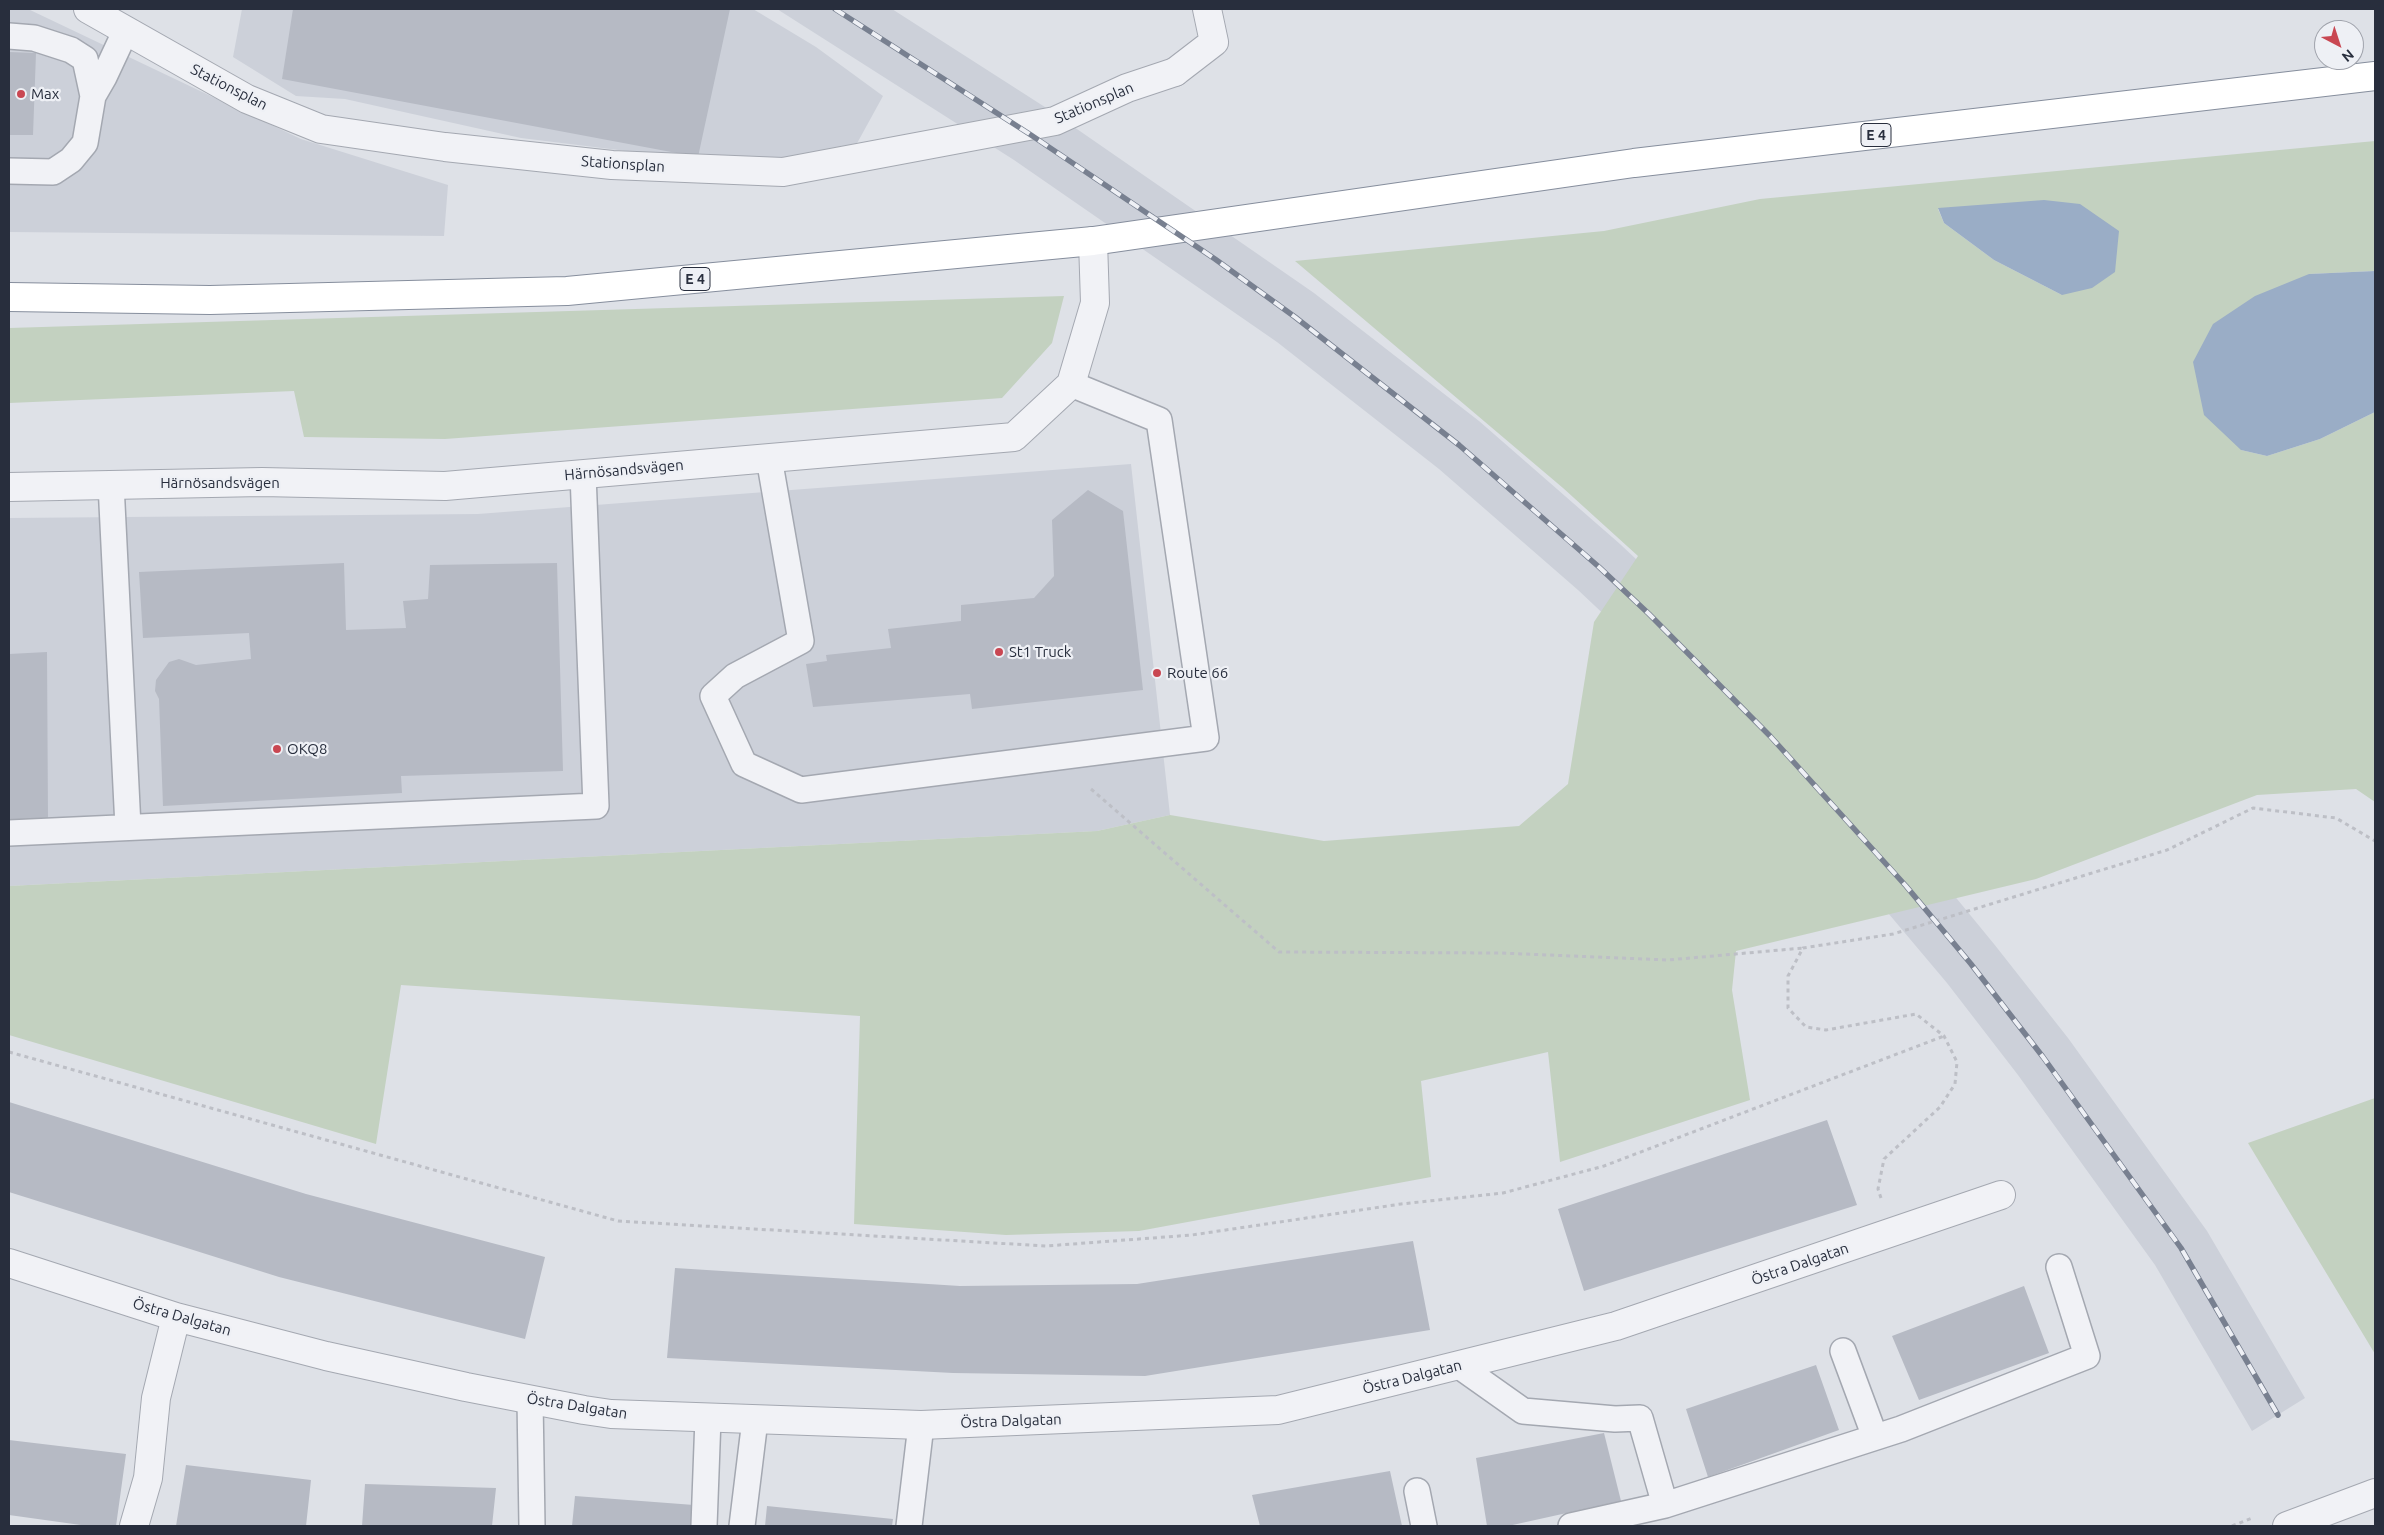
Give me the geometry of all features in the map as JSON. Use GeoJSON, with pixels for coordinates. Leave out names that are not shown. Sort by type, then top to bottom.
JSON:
{"type":"FeatureCollection","features":[{"type":"Feature","properties":{"kind":"highway","name":"E 4"},"geometry":{"type":"LineString","coordinates":[[9,297],[210,300],[567,291],[1093,241],[1634,163],[2375,76]]}},
{"type":"Feature","properties":{"kind":"street","name":"Stationsplan"},"geometry":{"type":"LineString","coordinates":[[88,9],[247,99],[321,129],[445,147],[612,166],[783,172],[1055,121],[1126,88],[1175,72],[1214,42],[1207,9]]}},
{"type":"Feature","properties":{"kind":"street"},"geometry":{"type":"LineString","coordinates":[[1071,384],[1095,303],[1093,241]]}},
{"type":"Feature","properties":{"kind":"street","name":"Härnösandsvägen"},"geometry":{"type":"LineString","coordinates":[[9,486],[262,482],[445,486],[1014,438],[1071,384]]}},
{"type":"Feature","properties":{"kind":"street","name":"Östra Dalgatan"},"geometry":{"type":"LineString","coordinates":[[9,1263],[176,1317],[326,1356],[611,1414],[921,1425],[1278,1410],[1616,1326],[2000,1195]]}},
{"type":"Feature","properties":{"kind":"street"},"geometry":{"type":"LineString","coordinates":[[134,1526],[148,1478],[156,1398],[176,1317]]}},
{"type":"Feature","properties":{"kind":"street"},"geometry":{"type":"LineString","coordinates":[[2288,1526],[2375,1493]]}},
{"type":"Feature","properties":{"kind":"lane"},"geometry":{"type":"LineString","coordinates":[[9,171],[53,172],[70,160],[84,143],[93,96],[126,30]]}},
{"type":"Feature","properties":{"kind":"lane"},"geometry":{"type":"LineString","coordinates":[[9,36],[34,38],[71,50],[85,59],[93,96]]}},
{"type":"Feature","properties":{"kind":"lane"},"geometry":{"type":"LineString","coordinates":[[769,458],[801,641],[734,676],[713,696],[744,764],[800,790],[1206,738],[1159,420],[1071,384]]}},
{"type":"Feature","properties":{"kind":"lane"},"geometry":{"type":"LineString","coordinates":[[9,833],[596,806],[583,474]]}},
{"type":"Feature","properties":{"kind":"lane"},"geometry":{"type":"LineString","coordinates":[[111,484],[128,827]]}},
{"type":"Feature","properties":{"kind":"lane"},"geometry":{"type":"LineString","coordinates":[[1571,1526],[1665,1505],[1875,1437],[2087,1356],[2059,1267]]}},
{"type":"Feature","properties":{"kind":"lane"},"geometry":{"type":"LineString","coordinates":[[1843,1351],[1875,1437]]}},
{"type":"Feature","properties":{"kind":"lane"},"geometry":{"type":"LineString","coordinates":[[1458,1365],[1523,1411],[1614,1419],[1640,1418],[1665,1505]]}},
{"type":"Feature","properties":{"kind":"lane"},"geometry":{"type":"LineString","coordinates":[[530,1399],[532,1526]]}},
{"type":"Feature","properties":{"kind":"lane"},"geometry":{"type":"LineString","coordinates":[[704,1526],[708,1418]]}},
{"type":"Feature","properties":{"kind":"lane"},"geometry":{"type":"LineString","coordinates":[[742,1526],[755,1420]]}},
{"type":"Feature","properties":{"kind":"lane"},"geometry":{"type":"LineString","coordinates":[[909,1526],[921,1425]]}},
{"type":"Feature","properties":{"kind":"lane"},"geometry":{"type":"LineString","coordinates":[[1417,1491],[1424,1526]]}},
{"type":"Feature","properties":{"kind":"path"},"geometry":{"type":"LineString","coordinates":[[1087,787],[1280,952],[1501,953],[1668,960],[1803,948],[1893,934],[2157,853],[2253,808],[2336,818],[2375,841]]}},
{"type":"Feature","properties":{"kind":"path"},"geometry":{"type":"LineString","coordinates":[[1803,948],[1788,976],[1788,1008],[1806,1027],[1826,1030],[1916,1014],[1944,1036],[1957,1062],[1956,1084],[1940,1107],[1884,1159],[1878,1189],[1893,1233]]}},
{"type":"Feature","properties":{"kind":"path"},"geometry":{"type":"LineString","coordinates":[[9,1052],[618,1221],[1046,1246],[1192,1235],[1401,1204],[1503,1193],[1604,1166],[1944,1036]]}},
{"type":"Feature","properties":{"kind":"shaded area"},"geometry":{"type":"Polygon","coordinates":[[[9,9],[28,9],[301,139],[448,185],[444,236],[9,232],[9,9]]]}},
{"type":"Feature","properties":{"kind":"shaded area"},"geometry":{"type":"Polygon","coordinates":[[[242,9],[753,9],[816,47],[883,96],[855,147],[740,165],[521,138],[345,99],[296,96],[233,57],[242,9]]]}},
{"type":"Feature","properties":{"kind":"shaded area"},"geometry":{"type":"Polygon","coordinates":[[[777,9],[892,9],[1048,109],[1314,293],[1479,421],[1620,544],[1671,592],[1930,866],[1994,944],[2068,1038],[2207,1231],[2305,1398],[2252,1431],[2155,1265],[2018,1075],[1947,983],[1883,907],[1628,637],[1578,590],[1439,469],[1277,342],[1014,160],[777,9]]]}},
{"type":"Feature","properties":{"kind":"shaded area"},"geometry":{"type":"Polygon","coordinates":[[[1131,464],[1170,815],[1097,831],[9,886],[9,518],[478,514],[1131,464]]]}},
{"type":"Feature","properties":{"kind":"green space"},"geometry":{"type":"Polygon","coordinates":[[[2375,141],[2375,271],[2309,274],[2241,450],[2267,456],[2320,439],[2375,412],[2375,802],[2356,789],[2257,795],[2036,879],[1736,951],[1732,990],[1750,1100],[1560,1162],[1548,1052],[1421,1081],[1431,1177],[1139,1231],[1006,1235],[854,1224],[860,1016],[401,985],[376,1144],[9,1035],[9,886],[1097,831],[1170,815],[1324,841],[1519,826],[1568,784],[1594,622],[1638,556],[1563,488],[1295,261],[1604,231],[1760,199],[2375,141]],[[1962,207],[1938,209],[1944,223],[1994,260],[2062,295],[1962,207]]]}},
{"type":"Feature","properties":{"kind":"green space"},"geometry":{"type":"Polygon","coordinates":[[[1064,296],[1052,343],[1002,398],[445,439],[304,437],[294,391],[9,403],[9,328],[1064,296]]]}},
{"type":"Feature","properties":{"kind":"green space"},"geometry":{"type":"Polygon","coordinates":[[[2375,1098],[2375,1354],[2248,1143],[2375,1098]]]}},
{"type":"Feature","properties":{"kind":"water"},"geometry":{"type":"Polygon","coordinates":[[[2044,200],[2080,204],[2119,231],[2115,272],[2092,288],[2062,295],[1994,260],[1944,223],[1938,208],[2044,200]]]}},
{"type":"Feature","properties":{"kind":"water"},"geometry":{"type":"Polygon","coordinates":[[[2375,271],[2375,412],[2320,439],[2267,456],[2241,450],[2204,415],[2193,362],[2213,324],[2255,296],[2309,274],[2375,271]]]}},
{"type":"Feature","properties":{"kind":"building"},"geometry":{"type":"Polygon","coordinates":[[[293,9],[730,9],[698,157],[282,79],[293,9]]]}},
{"type":"Feature","properties":{"kind":"building","name":"Max"},"geometry":{"type":"Polygon","coordinates":[[[9,52],[36,53],[33,135],[9,135],[9,52]]]}},
{"type":"Feature","properties":{"kind":"building"},"geometry":{"type":"Polygon","coordinates":[[[1088,490],[1123,511],[1143,690],[972,709],[970,694],[813,707],[806,664],[827,661],[826,655],[891,648],[888,629],[961,621],[961,605],[1034,598],[1054,576],[1052,520],[1088,490]]]}},
{"type":"Feature","properties":{"kind":"building"},"geometry":{"type":"Polygon","coordinates":[[[344,563],[346,630],[406,628],[403,601],[428,599],[430,565],[557,563],[563,771],[401,776],[402,793],[163,806],[159,699],[155,691],[156,680],[169,662],[179,659],[196,665],[251,659],[249,633],[143,638],[139,572],[344,563]]]}},
{"type":"Feature","properties":{"kind":"building"},"geometry":{"type":"Polygon","coordinates":[[[47,652],[48,819],[9,825],[9,654],[47,652]]]}},
{"type":"Feature","properties":{"kind":"building"},"geometry":{"type":"Polygon","coordinates":[[[9,1102],[306,1194],[545,1257],[525,1339],[279,1277],[9,1192],[9,1102]]]}},
{"type":"Feature","properties":{"kind":"building"},"geometry":{"type":"Polygon","coordinates":[[[1827,1120],[1857,1205],[1584,1291],[1558,1209],[1827,1120]]]}},
{"type":"Feature","properties":{"kind":"building"},"geometry":{"type":"Polygon","coordinates":[[[1413,1241],[1430,1330],[1145,1376],[953,1373],[667,1358],[675,1268],[960,1286],[1137,1284],[1413,1241]]]}},
{"type":"Feature","properties":{"kind":"building"},"geometry":{"type":"Polygon","coordinates":[[[2024,1286],[2049,1353],[1919,1400],[1892,1336],[2024,1286]]]}},
{"type":"Feature","properties":{"kind":"building"},"geometry":{"type":"Polygon","coordinates":[[[1816,1365],[1839,1430],[1708,1477],[1686,1409],[1816,1365]]]}},
{"type":"Feature","properties":{"kind":"building"},"geometry":{"type":"Polygon","coordinates":[[[1604,1433],[1621,1501],[1508,1526],[1487,1526],[1476,1458],[1604,1433]]]}},
{"type":"Feature","properties":{"kind":"building"},"geometry":{"type":"Polygon","coordinates":[[[9,1440],[126,1454],[116,1526],[88,1526],[9,1515],[9,1440]]]}},
{"type":"Feature","properties":{"kind":"building"},"geometry":{"type":"Polygon","coordinates":[[[186,1465],[311,1480],[306,1526],[176,1526],[186,1465]]]}},
{"type":"Feature","properties":{"kind":"building"},"geometry":{"type":"Polygon","coordinates":[[[1390,1471],[1402,1526],[1260,1526],[1252,1495],[1390,1471]]]}},
{"type":"Feature","properties":{"kind":"building"},"geometry":{"type":"Polygon","coordinates":[[[365,1484],[496,1488],[492,1526],[362,1526],[365,1484]]]}},
{"type":"Feature","properties":{"kind":"building"},"geometry":{"type":"Polygon","coordinates":[[[575,1496],[694,1505],[693,1526],[572,1526],[575,1496]]]}},
{"type":"Feature","properties":{"kind":"building"},"geometry":{"type":"Polygon","coordinates":[[[767,1506],[893,1519],[892,1526],[765,1526],[767,1506]]]}},
{"type":"Feature","properties":{"kind":"railway"},"geometry":{"type":"LineString","coordinates":[[835,9],[1031,135],[1215,259],[1295,317],[1459,445],[1599,567],[1649,614],[1770,736],[1906,886],[1971,964],[2043,1057],[2181,1248],[2278,1415]]}},
{"type":"Feature","properties":{"kind":"place","name":"Max"},"geometry":{"type":"Point","coordinates":[21,94]}},
{"type":"Feature","properties":{"kind":"place","name":"St1 Truck"},"geometry":{"type":"Point","coordinates":[999,652]}},
{"type":"Feature","properties":{"kind":"place","name":"Route 66"},"geometry":{"type":"Point","coordinates":[1157,673]}},
{"type":"Feature","properties":{"kind":"place","name":"OKQ8"},"geometry":{"type":"Point","coordinates":[277,749]}}]}
